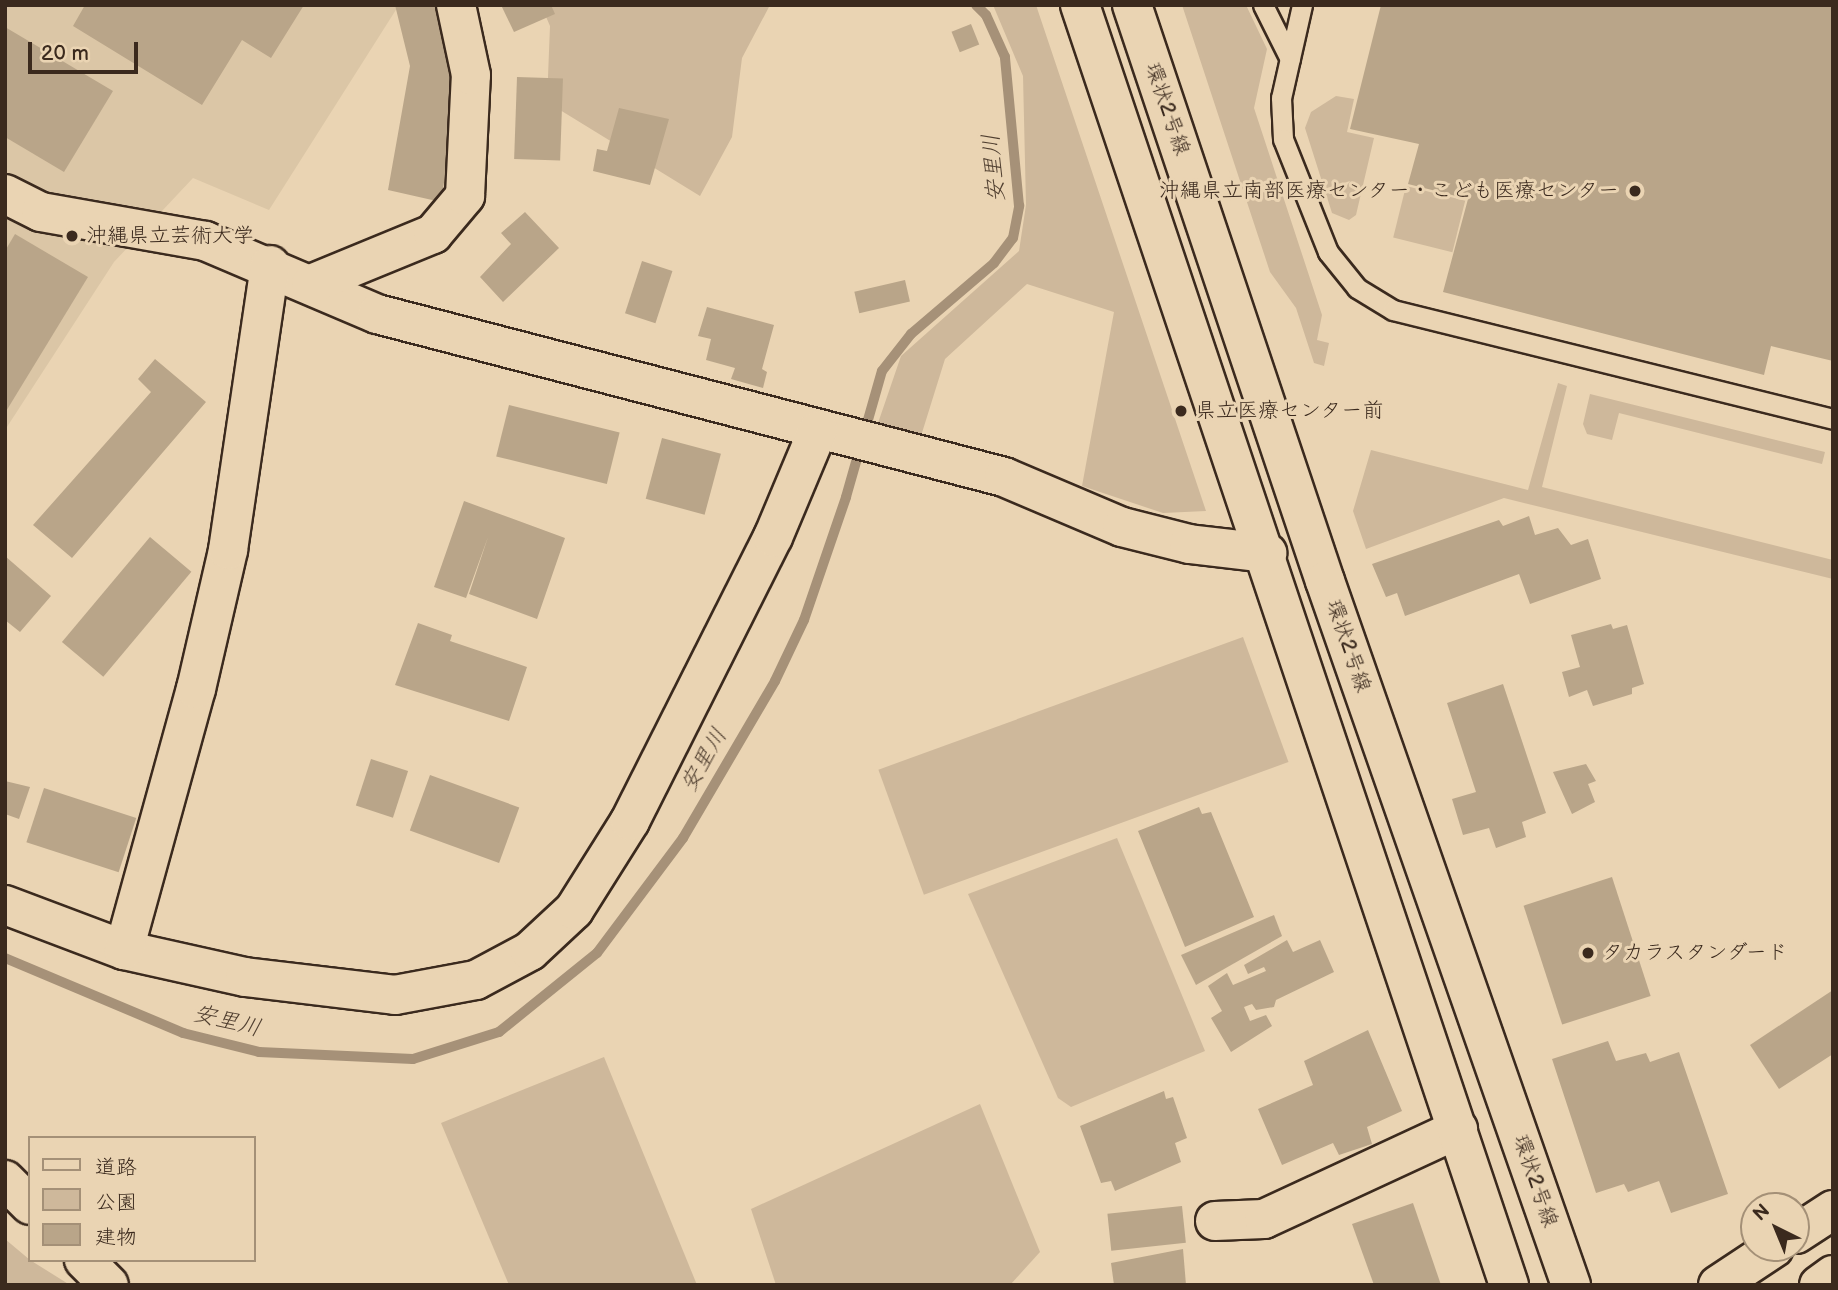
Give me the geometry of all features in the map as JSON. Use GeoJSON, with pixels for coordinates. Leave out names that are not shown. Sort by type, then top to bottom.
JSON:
{"type":"FeatureCollection","features":[{"type":"Feature","properties":{"kind":"main road"},"geometry":{"type":"LineString","coordinates":[[311,284],[433,234],[465,196],[471,75],[456,5]]}},
{"type":"Feature","properties":{"kind":"main road"},"geometry":{"type":"LineString","coordinates":[[1080,5],[1267,552],[1509,1285]]}},
{"type":"Feature","properties":{"kind":"main road","name":"環状2号線"},"geometry":{"type":"LineString","coordinates":[[1132,5],[1325,581],[1571,1285]]}},
{"type":"Feature","properties":{"kind":"main road"},"geometry":{"type":"LineString","coordinates":[[5,194],[41,212],[205,240],[270,265],[377,314],[1004,477],[1122,527],[1189,544],[1267,552]]}},
{"type":"Feature","properties":{"kind":"main road"},"geometry":{"type":"LineString","coordinates":[[124,950],[196,689],[228,550],[270,265]]}},
{"type":"Feature","properties":{"kind":"main road"},"geometry":{"type":"LineString","coordinates":[[5,905],[124,950],[245,977],[395,995],[476,980],[530,951],[574,910],[630,821],[828,432]]}},
{"type":"Feature","properties":{"kind":"main road"},"geometry":{"type":"LineString","coordinates":[[1215,1221],[1264,1219],[1458,1129]]}},
{"type":"Feature","properties":{"kind":"main road"},"geometry":{"type":"LineString","coordinates":[[5,1180],[28,1203]]}},
{"type":"Feature","properties":{"kind":"main road"},"geometry":{"type":"LineString","coordinates":[[1810,1225],[1833,1210]]}},
{"type":"Feature","properties":{"kind":"main road"},"geometry":{"type":"LineString","coordinates":[[85,1262],[109,1285]]}},
{"type":"Feature","properties":{"kind":"main road"},"geometry":{"type":"LineString","coordinates":[[1718,1285],[1753,1262]]}},
{"type":"Feature","properties":{"kind":"main road"},"geometry":{"type":"LineString","coordinates":[[1819,1285],[1833,1275]]}},
{"type":"Feature","properties":{"kind":"lane"},"geometry":{"type":"LineString","coordinates":[[1263,5],[1290,59]]}},
{"type":"Feature","properties":{"kind":"lane"},"geometry":{"type":"LineString","coordinates":[[1302,5],[1280,98],[1283,139],[1328,252],[1357,288],[1393,310],[1833,419]]}},
{"type":"Feature","properties":{"kind":"shaded area","name":"沖縄県立芸術大学"},"geometry":{"type":"Polygon","coordinates":[[[5,5],[399,5],[269,210],[193,178],[114,262],[5,430],[5,5]]]}},
{"type":"Feature","properties":{"kind":"green space"},"geometry":{"type":"Polygon","coordinates":[[[541,5],[770,5],[742,58],[732,137],[700,196],[547,102],[550,26],[541,5]]]}},
{"type":"Feature","properties":{"kind":"green space"},"geometry":{"type":"Polygon","coordinates":[[[993,5],[1036,5],[1206,511],[1163,513],[1082,486],[1114,312],[1027,284],[945,359],[921,436],[877,426],[901,356],[1019,251],[1026,205],[1023,76],[993,5]]]}},
{"type":"Feature","properties":{"kind":"green space"},"geometry":{"type":"Polygon","coordinates":[[[1182,5],[1246,5],[1267,49],[1254,108],[1322,315],[1317,340],[1329,343],[1324,366],[1314,363],[1296,308],[1270,272],[1182,5]]]}},
{"type":"Feature","properties":{"kind":"green space"},"geometry":{"type":"Polygon","coordinates":[[[1336,96],[1354,99],[1347,132],[1374,138],[1356,215],[1349,220],[1332,213],[1305,128],[1311,112],[1336,96]]]}},
{"type":"Feature","properties":{"kind":"green space"},"geometry":{"type":"Polygon","coordinates":[[[1406,186],[1465,201],[1452,252],[1393,237],[1406,186]]]}},
{"type":"Feature","properties":{"kind":"green space"},"geometry":{"type":"Polygon","coordinates":[[[1558,383],[1567,386],[1542,487],[1833,560],[1833,579],[1504,498],[1366,549],[1353,511],[1371,450],[1528,490],[1558,383]]]}},
{"type":"Feature","properties":{"kind":"green space"},"geometry":{"type":"Polygon","coordinates":[[[1590,394],[1825,452],[1822,464],[1619,413],[1612,440],[1587,434],[1583,424],[1590,394]]]}},
{"type":"Feature","properties":{"kind":"green space"},"geometry":{"type":"Polygon","coordinates":[[[1243,637],[1288,762],[924,895],[878,770],[1243,637]]]}},
{"type":"Feature","properties":{"kind":"green space"},"geometry":{"type":"Polygon","coordinates":[[[1117,838],[1205,1051],[1071,1107],[1058,1098],[968,894],[1117,838]]]}},
{"type":"Feature","properties":{"kind":"green space"},"geometry":{"type":"Polygon","coordinates":[[[604,1057],[697,1285],[509,1285],[441,1123],[604,1057]]]}},
{"type":"Feature","properties":{"kind":"green space"},"geometry":{"type":"Polygon","coordinates":[[[980,1104],[1040,1252],[1010,1285],[776,1285],[751,1209],[980,1104]]]}},
{"type":"Feature","properties":{"kind":"green space"},"geometry":{"type":"Polygon","coordinates":[[[5,1239],[28,1258],[28,1262],[33,1262],[70,1285],[5,1285],[5,1239]]]}},
{"type":"Feature","properties":{"kind":"building"},"geometry":{"type":"Polygon","coordinates":[[[85,5],[304,5],[271,58],[242,40],[202,105],[73,26],[85,5]]]}},
{"type":"Feature","properties":{"kind":"building"},"geometry":{"type":"Polygon","coordinates":[[[395,5],[444,5],[460,77],[441,202],[388,190],[410,66],[395,5]]]}},
{"type":"Feature","properties":{"kind":"building"},"geometry":{"type":"Polygon","coordinates":[[[501,5],[551,5],[555,14],[514,32],[501,5]]]}},
{"type":"Feature","properties":{"kind":"building","name":"沖縄県立南部医療センター・こども医療センター"},"geometry":{"type":"Polygon","coordinates":[[[1381,5],[1833,5],[1833,361],[1771,346],[1764,375],[1443,292],[1468,199],[1408,184],[1419,144],[1350,129],[1381,5]]]}},
{"type":"Feature","properties":{"kind":"building"},"geometry":{"type":"Polygon","coordinates":[[[971,24],[979,44],[960,52],[952,32],[971,24]]]}},
{"type":"Feature","properties":{"kind":"building"},"geometry":{"type":"Polygon","coordinates":[[[5,27],[113,91],[64,172],[5,137],[5,27]]]}},
{"type":"Feature","properties":{"kind":"building"},"geometry":{"type":"Polygon","coordinates":[[[517,77],[563,79],[560,161],[514,159],[517,77]]]}},
{"type":"Feature","properties":{"kind":"building"},"geometry":{"type":"Polygon","coordinates":[[[619,108],[669,119],[650,185],[593,171],[597,149],[607,151],[619,108]]]}},
{"type":"Feature","properties":{"kind":"building"},"geometry":{"type":"Polygon","coordinates":[[[525,212],[559,248],[503,302],[480,277],[511,244],[501,233],[525,212]]]}},
{"type":"Feature","properties":{"kind":"building"},"geometry":{"type":"Polygon","coordinates":[[[15,234],[88,277],[5,413],[5,251],[15,234]]]}},
{"type":"Feature","properties":{"kind":"building"},"geometry":{"type":"Polygon","coordinates":[[[642,261],[672,271],[655,323],[625,313],[642,261]]]}},
{"type":"Feature","properties":{"kind":"building"},"geometry":{"type":"Polygon","coordinates":[[[905,280],[910,301],[859,313],[854,292],[905,280]]]}},
{"type":"Feature","properties":{"kind":"building"},"geometry":{"type":"Polygon","coordinates":[[[707,307],[774,325],[762,369],[767,372],[763,388],[731,379],[735,368],[706,360],[711,339],[698,336],[707,307]]]}},
{"type":"Feature","properties":{"kind":"building"},"geometry":{"type":"Polygon","coordinates":[[[155,359],[206,402],[72,558],[33,525],[151,392],[138,379],[155,359]]]}},
{"type":"Feature","properties":{"kind":"building"},"geometry":{"type":"Polygon","coordinates":[[[509,405],[620,433],[607,484],[496,456],[509,405]]]}},
{"type":"Feature","properties":{"kind":"building"},"geometry":{"type":"Polygon","coordinates":[[[662,438],[721,454],[705,515],[646,499],[662,438]]]}},
{"type":"Feature","properties":{"kind":"building"},"geometry":{"type":"Polygon","coordinates":[[[464,501],[565,538],[537,619],[469,594],[488,537],[466,598],[434,587],[464,501]]]}},
{"type":"Feature","properties":{"kind":"building"},"geometry":{"type":"Polygon","coordinates":[[[1529,516],[1535,535],[1558,528],[1571,545],[1588,539],[1601,579],[1530,604],[1519,574],[1405,616],[1397,593],[1386,597],[1372,564],[1499,520],[1503,526],[1529,516]]]}},
{"type":"Feature","properties":{"kind":"building"},"geometry":{"type":"Polygon","coordinates":[[[150,537],[191,572],[103,677],[62,642],[150,537]]]}},
{"type":"Feature","properties":{"kind":"building"},"geometry":{"type":"Polygon","coordinates":[[[5,556],[51,596],[20,632],[5,620],[5,556]]]}},
{"type":"Feature","properties":{"kind":"building"},"geometry":{"type":"Polygon","coordinates":[[[418,623],[452,635],[450,641],[527,667],[509,721],[395,685],[418,623]]]}},
{"type":"Feature","properties":{"kind":"building"},"geometry":{"type":"Polygon","coordinates":[[[1611,624],[1613,629],[1627,625],[1644,684],[1632,688],[1632,694],[1593,706],[1587,690],[1569,697],[1562,672],[1580,667],[1571,635],[1611,624]]]}},
{"type":"Feature","properties":{"kind":"building"},"geometry":{"type":"Polygon","coordinates":[[[1503,684],[1546,813],[1522,822],[1526,837],[1496,848],[1489,828],[1463,835],[1452,799],[1476,792],[1447,703],[1503,684]]]}},
{"type":"Feature","properties":{"kind":"building"},"geometry":{"type":"Polygon","coordinates":[[[371,759],[408,771],[393,818],[356,806],[371,759]]]}},
{"type":"Feature","properties":{"kind":"building"},"geometry":{"type":"Polygon","coordinates":[[[1586,764],[1596,781],[1588,784],[1595,802],[1572,814],[1553,772],[1586,764]]]}},
{"type":"Feature","properties":{"kind":"building"},"geometry":{"type":"Polygon","coordinates":[[[430,775],[519,807],[499,863],[410,830],[430,775]]]}},
{"type":"Feature","properties":{"kind":"building"},"geometry":{"type":"Polygon","coordinates":[[[5,781],[30,787],[19,819],[5,814],[5,781]]]}},
{"type":"Feature","properties":{"kind":"building"},"geometry":{"type":"Polygon","coordinates":[[[44,788],[136,818],[119,872],[26,842],[44,788]]]}},
{"type":"Feature","properties":{"kind":"building"},"geometry":{"type":"Polygon","coordinates":[[[1199,807],[1202,814],[1211,812],[1254,917],[1185,947],[1138,831],[1199,807]]]}},
{"type":"Feature","properties":{"kind":"building","name":"タカラスタンダード"},"geometry":{"type":"Polygon","coordinates":[[[1612,877],[1651,996],[1562,1025],[1524,906],[1612,877]]]}},
{"type":"Feature","properties":{"kind":"building"},"geometry":{"type":"Polygon","coordinates":[[[1274,915],[1282,936],[1196,985],[1181,955],[1274,915]]]}},
{"type":"Feature","properties":{"kind":"building"},"geometry":{"type":"Polygon","coordinates":[[[1287,940],[1293,952],[1320,940],[1334,972],[1276,1000],[1274,1007],[1256,1010],[1252,1004],[1244,1007],[1250,1021],[1266,1015],[1272,1026],[1231,1052],[1211,1018],[1222,1011],[1208,986],[1227,973],[1233,985],[1266,971],[1264,967],[1248,974],[1244,965],[1287,940]]]}},
{"type":"Feature","properties":{"kind":"building"},"geometry":{"type":"Polygon","coordinates":[[[1833,990],[1833,1054],[1779,1089],[1750,1045],[1833,990]]]}},
{"type":"Feature","properties":{"kind":"building"},"geometry":{"type":"Polygon","coordinates":[[[1368,1030],[1402,1111],[1367,1127],[1372,1144],[1339,1155],[1333,1143],[1282,1165],[1258,1109],[1313,1085],[1304,1061],[1368,1030]]]}},
{"type":"Feature","properties":{"kind":"building"},"geometry":{"type":"Polygon","coordinates":[[[1608,1041],[1616,1061],[1646,1053],[1650,1062],[1679,1052],[1728,1194],[1671,1213],[1659,1181],[1628,1192],[1624,1184],[1596,1193],[1552,1059],[1608,1041]]]}},
{"type":"Feature","properties":{"kind":"building"},"geometry":{"type":"Polygon","coordinates":[[[1164,1091],[1166,1099],[1173,1097],[1187,1138],[1175,1143],[1181,1162],[1115,1191],[1111,1181],[1101,1183],[1080,1126],[1164,1091]]]}},
{"type":"Feature","properties":{"kind":"building"},"geometry":{"type":"Polygon","coordinates":[[[1413,1203],[1441,1285],[1374,1285],[1352,1224],[1413,1203]]]}},
{"type":"Feature","properties":{"kind":"building"},"geometry":{"type":"Polygon","coordinates":[[[1182,1206],[1186,1243],[1111,1251],[1107,1214],[1182,1206]]]}},
{"type":"Feature","properties":{"kind":"building"},"geometry":{"type":"Polygon","coordinates":[[[1183,1249],[1186,1285],[1114,1285],[1111,1263],[1183,1249]]]}},
{"type":"Feature","properties":{"kind":"waterway","name":"安里川"},"geometry":{"type":"LineString","coordinates":[[5,958],[183,1033],[259,1052],[413,1059],[499,1032],[597,953],[683,838],[775,681],[804,620],[846,497],[882,371],[911,334],[994,263],[1013,238],[1019,206],[1005,57],[986,15],[976,5]]}},
{"type":"Feature","properties":{"kind":"place","name":"沖縄県立南部医療センター・こども医療センター"},"geometry":{"type":"Point","coordinates":[1635,191]}},
{"type":"Feature","properties":{"kind":"place","name":"沖縄県立芸術大学"},"geometry":{"type":"Point","coordinates":[72,236]}},
{"type":"Feature","properties":{"kind":"place","name":"県立医療センター前"},"geometry":{"type":"Point","coordinates":[1181,411]}},
{"type":"Feature","properties":{"kind":"place","name":"タカラスタンダード"},"geometry":{"type":"Point","coordinates":[1588,953]}}]}
